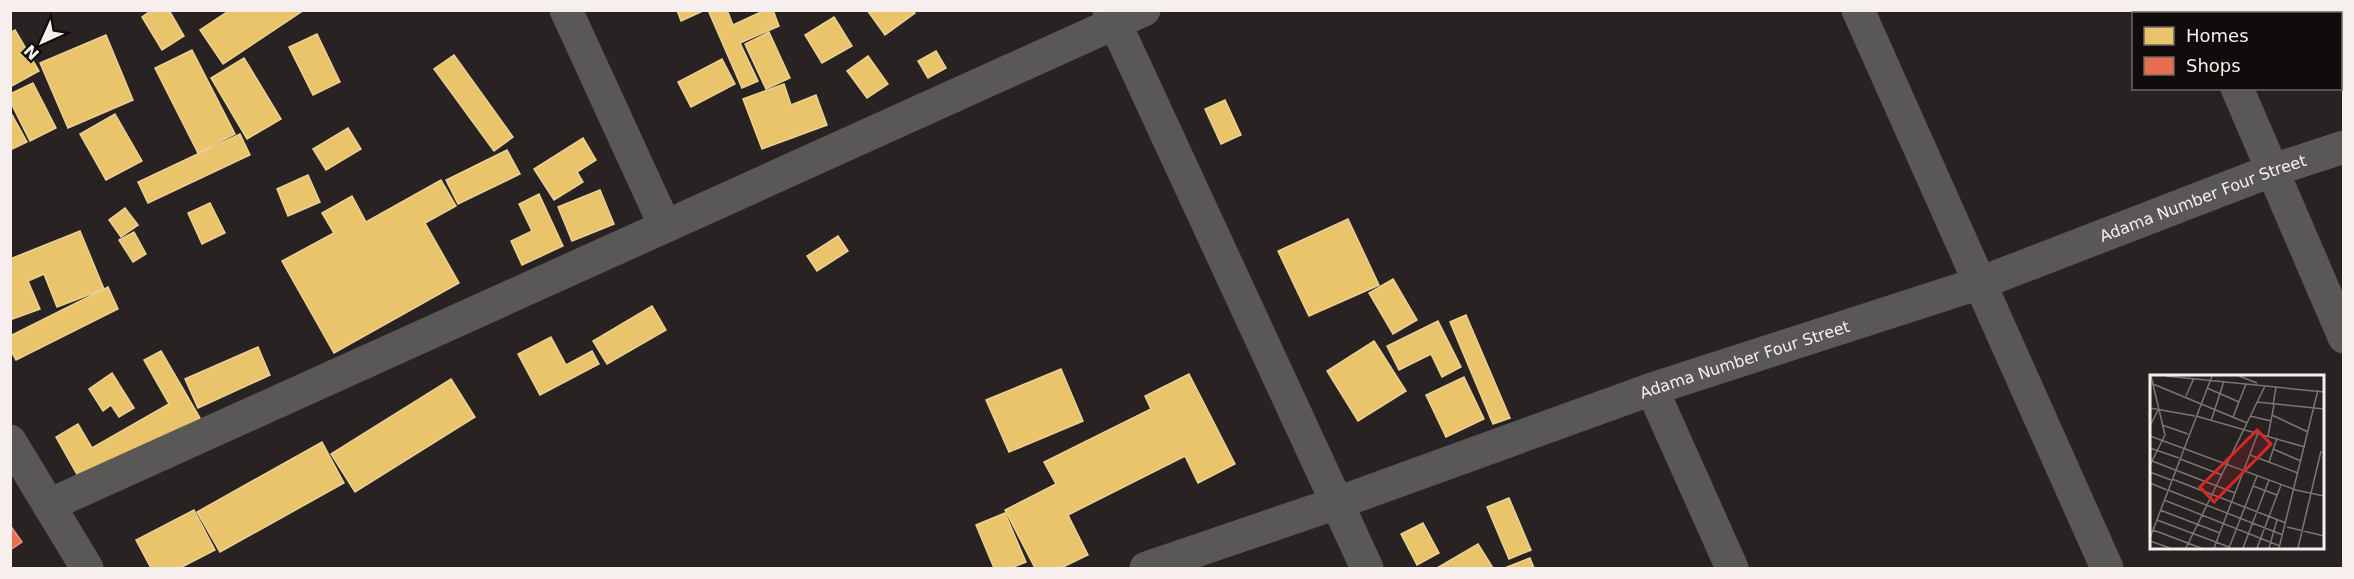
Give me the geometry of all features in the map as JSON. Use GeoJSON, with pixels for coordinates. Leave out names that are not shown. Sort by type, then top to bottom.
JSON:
{"type":"FeatureCollection","features":[{"type":"Feature","properties":{"kind":"street"},"geometry":{"type":"LineString","coordinates":[[566,10],[665,226]]}},
{"type":"Feature","properties":{"kind":"street"},"geometry":{"type":"LineString","coordinates":[[1858,10],[2107,568]]}},
{"type":"Feature","properties":{"kind":"street"},"geometry":{"type":"LineString","coordinates":[[49,505],[665,226],[1123,15],[1367,568]]}},
{"type":"Feature","properties":{"kind":"street"},"geometry":{"type":"LineString","coordinates":[[2238,90],[2343,337]]}},
{"type":"Feature","properties":{"kind":"street","name":"Adama Number Four Street"},"geometry":{"type":"LineString","coordinates":[[1146,568],[1337,503],[1652,389],[1980,283],[2272,170],[2343,147]]}},
{"type":"Feature","properties":{"kind":"street"},"geometry":{"type":"LineString","coordinates":[[1652,389],[1732,568]]}},
{"type":"Feature","properties":{"kind":"street"},"geometry":{"type":"LineString","coordinates":[[10,441],[87,568]]}},
{"type":"Feature","properties":{"kind":"building: Homes"},"geometry":{"type":"Polygon","coordinates":[[[152,10],[169,10],[184,36],[162,50],[142,17],[152,10]]]}},
{"type":"Feature","properties":{"kind":"building: Homes"},"geometry":{"type":"Polygon","coordinates":[[[230,10],[304,10],[223,64],[200,30],[230,10]]]}},
{"type":"Feature","properties":{"kind":"building: Homes"},"geometry":{"type":"Polygon","coordinates":[[[677,10],[705,10],[681,21],[677,10]]]}},
{"type":"Feature","properties":{"kind":"building: Homes"},"geometry":{"type":"Polygon","coordinates":[[[708,10],[727,10],[733,25],[765,10],[773,10],[779,26],[740,43],[758,81],[742,88],[708,10]]]}},
{"type":"Feature","properties":{"kind":"building: Homes"},"geometry":{"type":"Polygon","coordinates":[[[867,10],[913,10],[915,13],[885,35],[867,10]]]}},
{"type":"Feature","properties":{"kind":"building: Homes"},"geometry":{"type":"Polygon","coordinates":[[[834,17],[852,46],[822,63],[805,35],[834,17]]]}},
{"type":"Feature","properties":{"kind":"building: Homes"},"geometry":{"type":"Polygon","coordinates":[[[15,30],[39,71],[10,87],[10,33],[15,30]]]}},
{"type":"Feature","properties":{"kind":"building: Homes"},"geometry":{"type":"Polygon","coordinates":[[[769,32],[790,78],[766,89],[745,44],[769,32]]]}},
{"type":"Feature","properties":{"kind":"building: Homes"},"geometry":{"type":"Polygon","coordinates":[[[317,34],[340,82],[313,95],[289,47],[317,34]]]}},
{"type":"Feature","properties":{"kind":"building: Homes"},"geometry":{"type":"Polygon","coordinates":[[[106,35],[133,100],[68,128],[40,63],[106,35]]]}},
{"type":"Feature","properties":{"kind":"building: Homes"},"geometry":{"type":"Polygon","coordinates":[[[192,50],[235,134],[198,153],[155,68],[192,50]]]}},
{"type":"Feature","properties":{"kind":"building: Homes"},"geometry":{"type":"Polygon","coordinates":[[[936,51],[946,68],[928,78],[918,61],[936,51]]]}},
{"type":"Feature","properties":{"kind":"building: Homes"},"geometry":{"type":"Polygon","coordinates":[[[454,55],[513,137],[494,151],[434,69],[454,55]]]}},
{"type":"Feature","properties":{"kind":"building: Homes"},"geometry":{"type":"Polygon","coordinates":[[[868,56],[888,84],[867,98],[847,71],[868,56]]]}},
{"type":"Feature","properties":{"kind":"building: Homes"},"geometry":{"type":"Polygon","coordinates":[[[244,58],[281,119],[247,139],[211,78],[244,58]]]}},
{"type":"Feature","properties":{"kind":"building: Homes"},"geometry":{"type":"Polygon","coordinates":[[[722,59],[735,84],[691,107],[678,82],[722,59]]]}},
{"type":"Feature","properties":{"kind":"building: Homes"},"geometry":{"type":"Polygon","coordinates":[[[33,83],[56,128],[30,141],[10,101],[10,94],[33,83]]]}},
{"type":"Feature","properties":{"kind":"building: Homes"},"geometry":{"type":"Polygon","coordinates":[[[784,84],[791,105],[816,95],[827,125],[762,149],[743,99],[784,84]]]}},
{"type":"Feature","properties":{"kind":"building: Homes"},"geometry":{"type":"Polygon","coordinates":[[[1225,100],[1241,135],[1221,144],[1205,109],[1225,100]]]}},
{"type":"Feature","properties":{"kind":"building: Homes"},"geometry":{"type":"Polygon","coordinates":[[[10,111],[27,142],[10,150],[10,111]]]}},
{"type":"Feature","properties":{"kind":"building: Homes"},"geometry":{"type":"Polygon","coordinates":[[[115,114],[142,161],[106,180],[80,134],[115,114]]]}},
{"type":"Feature","properties":{"kind":"building: Homes"},"geometry":{"type":"Polygon","coordinates":[[[348,128],[361,149],[326,170],[313,149],[348,128]]]}},
{"type":"Feature","properties":{"kind":"building: Homes"},"geometry":{"type":"Polygon","coordinates":[[[240,134],[250,155],[148,203],[138,182],[240,134]]]}},
{"type":"Feature","properties":{"kind":"building: Homes"},"geometry":{"type":"Polygon","coordinates":[[[583,138],[596,160],[577,172],[583,182],[554,200],[534,169],[583,138]]]}},
{"type":"Feature","properties":{"kind":"building: Homes"},"geometry":{"type":"Polygon","coordinates":[[[507,150],[520,174],[458,204],[446,180],[507,150]]]}},
{"type":"Feature","properties":{"kind":"building: Homes"},"geometry":{"type":"Polygon","coordinates":[[[308,175],[320,202],[288,216],[277,189],[308,175]]]}},
{"type":"Feature","properties":{"kind":"building: Homes"},"geometry":{"type":"Polygon","coordinates":[[[441,180],[456,206],[425,223],[459,283],[334,353],[282,261],[334,233],[322,213],[352,196],[366,222],[441,180]]]}},
{"type":"Feature","properties":{"kind":"building: Homes"},"geometry":{"type":"Polygon","coordinates":[[[600,190],[614,224],[572,241],[558,207],[600,190]]]}},
{"type":"Feature","properties":{"kind":"building: Homes"},"geometry":{"type":"Polygon","coordinates":[[[539,194],[563,246],[522,265],[511,241],[532,231],[519,204],[539,194]]]}},
{"type":"Feature","properties":{"kind":"building: Homes"},"geometry":{"type":"Polygon","coordinates":[[[210,203],[225,233],[202,244],[188,213],[210,203]]]}},
{"type":"Feature","properties":{"kind":"building: Homes"},"geometry":{"type":"Polygon","coordinates":[[[125,208],[138,225],[121,237],[109,220],[125,208]]]}},
{"type":"Feature","properties":{"kind":"building: Homes"},"geometry":{"type":"Polygon","coordinates":[[[1348,219],[1379,285],[1309,316],[1278,251],[1348,219]]]}},
{"type":"Feature","properties":{"kind":"building: Homes"},"geometry":{"type":"Polygon","coordinates":[[[80,231],[104,289],[57,307],[44,274],[28,281],[40,309],[10,320],[10,259],[80,231]]]}},
{"type":"Feature","properties":{"kind":"building: Homes"},"geometry":{"type":"Polygon","coordinates":[[[134,232],[146,254],[133,262],[119,240],[134,232]]]}},
{"type":"Feature","properties":{"kind":"building: Homes"},"geometry":{"type":"Polygon","coordinates":[[[838,236],[848,251],[817,271],[807,256],[838,236]]]}},
{"type":"Feature","properties":{"kind":"building: Homes"},"geometry":{"type":"Polygon","coordinates":[[[1393,279],[1417,320],[1393,334],[1369,293],[1393,279]]]}},
{"type":"Feature","properties":{"kind":"building: Homes"},"geometry":{"type":"Polygon","coordinates":[[[108,287],[118,309],[16,360],[10,349],[10,336],[108,287]]]}},
{"type":"Feature","properties":{"kind":"building: Homes"},"geometry":{"type":"Polygon","coordinates":[[[652,306],[666,330],[607,364],[593,341],[652,306]]]}},
{"type":"Feature","properties":{"kind":"building: Homes"},"geometry":{"type":"Polygon","coordinates":[[[1466,315],[1510,418],[1493,424],[1450,322],[1466,315]]]}},
{"type":"Feature","properties":{"kind":"building: Homes"},"geometry":{"type":"Polygon","coordinates":[[[1438,321],[1461,367],[1442,377],[1431,354],[1399,370],[1387,346],[1438,321]]]}},
{"type":"Feature","properties":{"kind":"building: Homes"},"geometry":{"type":"Polygon","coordinates":[[[551,337],[566,365],[592,351],[599,364],[540,395],[518,354],[551,337]]]}},
{"type":"Feature","properties":{"kind":"building: Homes"},"geometry":{"type":"Polygon","coordinates":[[[1374,341],[1406,391],[1358,421],[1327,371],[1374,341]]]}},
{"type":"Feature","properties":{"kind":"building: Homes"},"geometry":{"type":"Polygon","coordinates":[[[258,347],[270,375],[198,408],[185,379],[258,347]]]}},
{"type":"Feature","properties":{"kind":"building: Homes"},"geometry":{"type":"Polygon","coordinates":[[[161,351],[200,418],[83,485],[56,437],[78,424],[92,448],[169,404],[144,360],[161,351]]]}},
{"type":"Feature","properties":{"kind":"building: Homes"},"geometry":{"type":"Polygon","coordinates":[[[1061,369],[1083,421],[1009,452],[986,400],[1061,369]]]}},
{"type":"Feature","properties":{"kind":"building: Homes"},"geometry":{"type":"Polygon","coordinates":[[[112,373],[134,408],[119,417],[111,405],[103,411],[89,389],[112,373]]]}},
{"type":"Feature","properties":{"kind":"building: Homes"},"geometry":{"type":"Polygon","coordinates":[[[1189,374],[1235,464],[1198,483],[1185,456],[1068,515],[1088,555],[1061,568],[1035,568],[1005,510],[1056,484],[1044,462],[1151,409],[1145,396],[1189,374]]]}},
{"type":"Feature","properties":{"kind":"building: Homes"},"geometry":{"type":"Polygon","coordinates":[[[1464,377],[1484,419],[1446,437],[1426,395],[1464,377]]]}},
{"type":"Feature","properties":{"kind":"building: Homes"},"geometry":{"type":"Polygon","coordinates":[[[451,379],[475,417],[355,492],[331,454],[451,379]]]}},
{"type":"Feature","properties":{"kind":"building: Homes"},"geometry":{"type":"Polygon","coordinates":[[[322,442],[344,483],[220,552],[197,512],[322,442]]]}},
{"type":"Feature","properties":{"kind":"building: Homes"},"geometry":{"type":"Polygon","coordinates":[[[1509,498],[1531,550],[1509,559],[1487,507],[1509,498]]]}},
{"type":"Feature","properties":{"kind":"building: Homes"},"geometry":{"type":"Polygon","coordinates":[[[194,510],[215,550],[180,568],[151,568],[136,540],[194,510]]]}},
{"type":"Feature","properties":{"kind":"building: Homes"},"geometry":{"type":"Polygon","coordinates":[[[1005,513],[1026,562],[1011,568],[994,568],[976,525],[1005,513]]]}},
{"type":"Feature","properties":{"kind":"building: Homes"},"geometry":{"type":"Polygon","coordinates":[[[1423,523],[1439,553],[1417,565],[1401,534],[1423,523]]]}},
{"type":"Feature","properties":{"kind":"building: Homes"},"geometry":{"type":"Polygon","coordinates":[[[1478,544],[1493,568],[1437,568],[1478,544]]]}},
{"type":"Feature","properties":{"kind":"building: Homes"},"geometry":{"type":"Polygon","coordinates":[[[1530,558],[1534,568],[1507,567],[1530,558]]]}},
{"type":"Feature","properties":{"kind":"building: Shops"},"geometry":{"type":"Polygon","coordinates":[[[10,525],[22,542],[10,550],[10,525]]]}}]}
